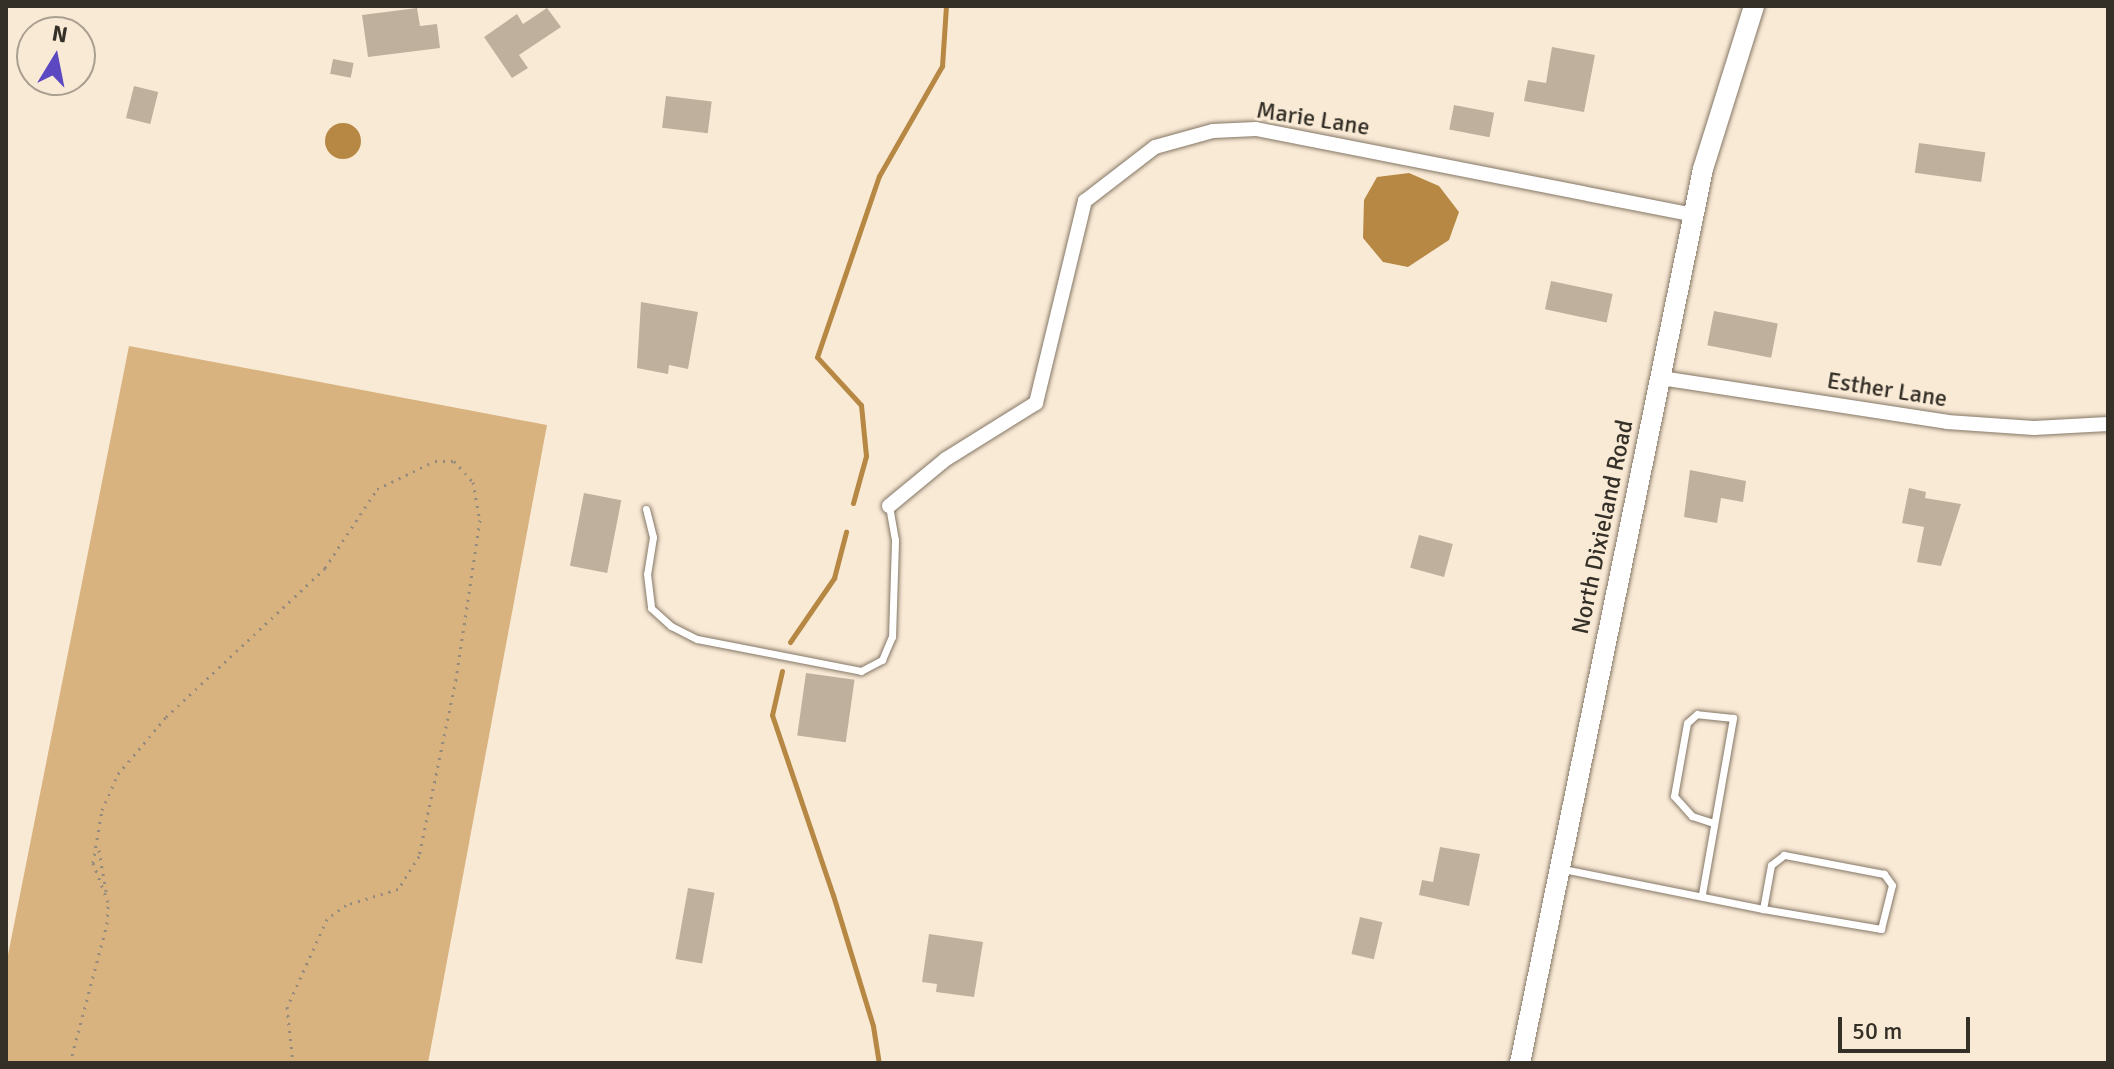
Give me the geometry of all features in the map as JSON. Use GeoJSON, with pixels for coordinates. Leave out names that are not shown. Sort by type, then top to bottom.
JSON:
{"type":"FeatureCollection","features":[{"type":"Feature","properties":{"kind":"street","name":"North Dixieland Road"},"geometry":{"type":"LineString","coordinates":[[1520,1063],[1557,868],[1696,215],[1728,80],[1754,6]]}},
{"type":"Feature","properties":{"kind":"street","name":"Marie Lane"},"geometry":{"type":"LineString","coordinates":[[889,506],[946,459],[1036,403],[1085,201],[1155,147],[1213,131],[1256,129],[1696,215]]}},
{"type":"Feature","properties":{"kind":"street","name":"Esther Lane"},"geometry":{"type":"LineString","coordinates":[[1661,378],[1947,422],[2034,428],[2108,424]]}},
{"type":"Feature","properties":{"kind":"lane"},"geometry":{"type":"LineString","coordinates":[[646,509],[653,537],[647,574],[651,608],[671,626],[697,639],[861,671],[882,660],[892,637],[895,540],[889,506]]}},
{"type":"Feature","properties":{"kind":"lane"},"geometry":{"type":"LineString","coordinates":[[1702,894],[1733,718],[1697,714],[1687,723],[1674,796],[1692,816],[1714,823]]}},
{"type":"Feature","properties":{"kind":"lane"},"geometry":{"type":"LineString","coordinates":[[1557,868],[1702,894],[1763,909],[1881,929],[1892,885],[1884,874],[1784,855],[1771,865],[1763,909]]}},
{"type":"Feature","properties":{"kind":"path"},"geometry":{"type":"LineString","coordinates":[[108,902],[94,870],[106,799],[124,765],[166,717],[325,568],[377,489],[435,461],[454,461],[462,467],[479,497],[480,520],[456,679],[419,856],[398,889],[346,905],[327,919],[287,1007],[293,1063]]}},
{"type":"Feature","properties":{"kind":"path"},"geometry":{"type":"LineString","coordinates":[[70,1063],[103,947],[108,902],[98,842]]}},
{"type":"Feature","properties":{"kind":"shaded area"},"geometry":{"type":"Polygon","coordinates":[[[343,123],[356,128],[361,141],[356,154],[343,159],[330,154],[325,141],[330,128],[343,123]]]}},
{"type":"Feature","properties":{"kind":"shaded area"},"geometry":{"type":"Polygon","coordinates":[[[1409,173],[1439,186],[1459,212],[1449,240],[1408,267],[1383,262],[1363,238],[1364,200],[1377,177],[1409,173]]]}},
{"type":"Feature","properties":{"kind":"shaded area"},"geometry":{"type":"Polygon","coordinates":[[[129,346],[547,425],[428,1063],[6,1063],[6,965],[129,346]]]}},
{"type":"Feature","properties":{"kind":"building"},"geometry":{"type":"Polygon","coordinates":[[[417,8],[420,26],[437,24],[440,48],[368,57],[362,15],[417,8]]]}},
{"type":"Feature","properties":{"kind":"building"},"geometry":{"type":"Polygon","coordinates":[[[547,8],[561,27],[519,55],[528,68],[512,78],[484,37],[517,14],[523,24],[547,8]]]}},
{"type":"Feature","properties":{"kind":"building"},"geometry":{"type":"Polygon","coordinates":[[[1552,47],[1595,55],[1584,112],[1524,101],[1528,80],[1546,83],[1552,47]]]}},
{"type":"Feature","properties":{"kind":"building"},"geometry":{"type":"Polygon","coordinates":[[[333,59],[354,63],[351,78],[330,74],[333,59]]]}},
{"type":"Feature","properties":{"kind":"building"},"geometry":{"type":"Polygon","coordinates":[[[134,86],[158,92],[150,124],[126,118],[134,86]]]}},
{"type":"Feature","properties":{"kind":"building"},"geometry":{"type":"Polygon","coordinates":[[[666,96],[712,102],[708,133],[662,128],[666,96]]]}},
{"type":"Feature","properties":{"kind":"building"},"geometry":{"type":"Polygon","coordinates":[[[1454,105],[1494,113],[1489,137],[1449,130],[1454,105]]]}},
{"type":"Feature","properties":{"kind":"building"},"geometry":{"type":"Polygon","coordinates":[[[1919,143],[1985,152],[1981,182],[1915,173],[1919,143]]]}},
{"type":"Feature","properties":{"kind":"building"},"geometry":{"type":"Polygon","coordinates":[[[1551,281],[1613,294],[1607,322],[1545,309],[1551,281]]]}},
{"type":"Feature","properties":{"kind":"building"},"geometry":{"type":"Polygon","coordinates":[[[641,302],[698,312],[688,369],[669,365],[668,374],[637,368],[641,302]]]}},
{"type":"Feature","properties":{"kind":"building"},"geometry":{"type":"Polygon","coordinates":[[[1714,311],[1778,323],[1771,358],[1707,345],[1714,311]]]}},
{"type":"Feature","properties":{"kind":"building"},"geometry":{"type":"Polygon","coordinates":[[[1690,470],[1746,481],[1743,502],[1721,498],[1717,523],[1684,517],[1690,470]]]}},
{"type":"Feature","properties":{"kind":"building"},"geometry":{"type":"Polygon","coordinates":[[[1909,488],[1926,492],[1925,498],[1961,504],[1941,566],[1917,562],[1924,527],[1902,523],[1909,488]]]}},
{"type":"Feature","properties":{"kind":"building"},"geometry":{"type":"Polygon","coordinates":[[[584,493],[621,500],[607,573],[570,566],[584,493]]]}},
{"type":"Feature","properties":{"kind":"building"},"geometry":{"type":"Polygon","coordinates":[[[1419,535],[1453,544],[1444,577],[1410,568],[1419,535]]]}},
{"type":"Feature","properties":{"kind":"building"},"geometry":{"type":"Polygon","coordinates":[[[806,673],[855,680],[846,742],[797,735],[806,673]]]}},
{"type":"Feature","properties":{"kind":"building"},"geometry":{"type":"Polygon","coordinates":[[[1440,847],[1480,854],[1469,906],[1419,895],[1422,880],[1433,882],[1440,847]]]}},
{"type":"Feature","properties":{"kind":"building"},"geometry":{"type":"Polygon","coordinates":[[[688,888],[715,893],[702,964],[675,959],[688,888]]]}},
{"type":"Feature","properties":{"kind":"building"},"geometry":{"type":"Polygon","coordinates":[[[1360,917],[1382,922],[1374,959],[1351,954],[1360,917]]]}},
{"type":"Feature","properties":{"kind":"building"},"geometry":{"type":"Polygon","coordinates":[[[929,934],[983,942],[974,997],[936,992],[937,984],[922,982],[929,934]]]}},
{"type":"Feature","properties":{"kind":"waterway"},"geometry":{"type":"LineString","coordinates":[[853,503],[866,456],[861,405],[817,357],[879,176],[942,66],[946,6]]}},
{"type":"Feature","properties":{"kind":"waterway"},"geometry":{"type":"LineString","coordinates":[[790,642],[834,578],[846,532]]}},
{"type":"Feature","properties":{"kind":"waterway"},"geometry":{"type":"LineString","coordinates":[[782,671],[772,715],[833,895],[873,1026],[879,1063]]}}]}
